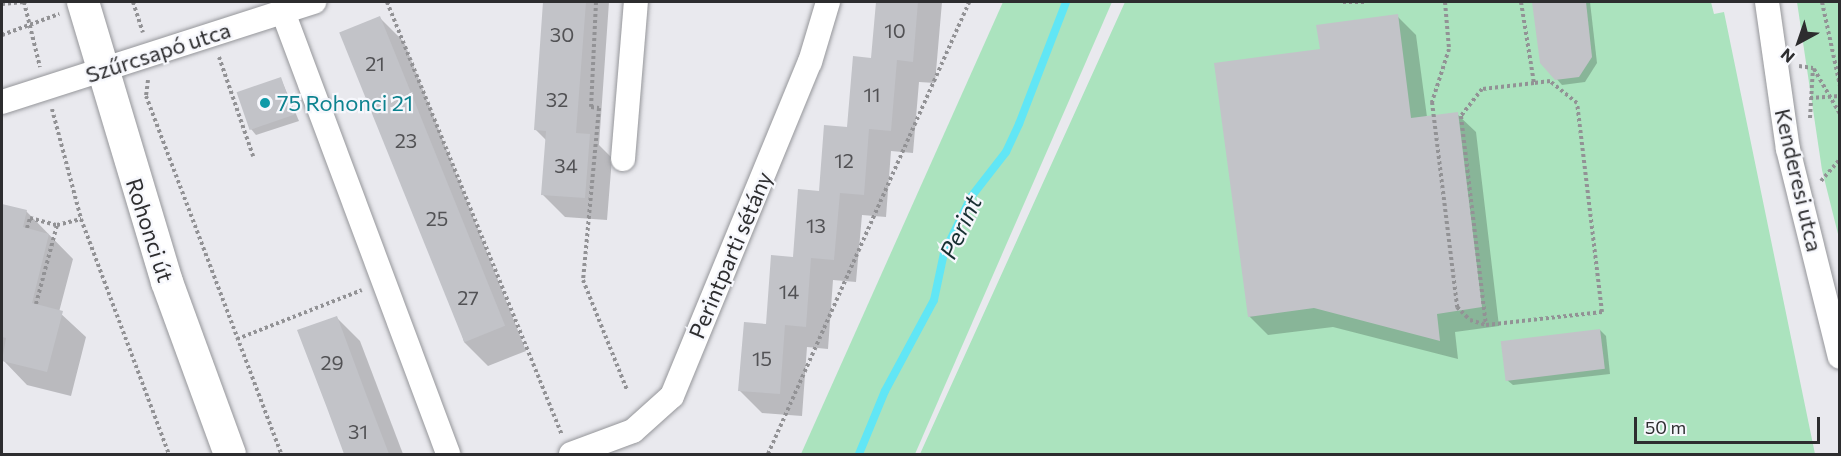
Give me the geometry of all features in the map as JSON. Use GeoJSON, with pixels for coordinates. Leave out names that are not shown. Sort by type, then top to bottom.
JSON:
{"type":"FeatureCollection","features":[{"type":"Feature","properties":{"kind":"main road","name":"Rohonci út"},"geometry":{"type":"LineString","coordinates":[[83,2],[101,71],[166,282],[230,454]]}},
{"type":"Feature","properties":{"kind":"street","name":"Szűrcsapó utca"},"geometry":{"type":"LineString","coordinates":[[2,102],[314,2]]}},
{"type":"Feature","properties":{"kind":"street"},"geometry":{"type":"LineString","coordinates":[[623,159],[636,2]]}},
{"type":"Feature","properties":{"kind":"street","name":"Perintparti sétány"},"geometry":{"type":"LineString","coordinates":[[568,449],[633,431],[672,396],[810,62],[828,2]]}},
{"type":"Feature","properties":{"kind":"street","name":"Kenderesi utca"},"geometry":{"type":"LineString","coordinates":[[1767,2],[1788,149],[1839,357]]}},
{"type":"Feature","properties":{"kind":"street"},"geometry":{"type":"LineString","coordinates":[[283,12],[448,454]]}},
{"type":"Feature","properties":{"kind":"path"},"geometry":{"type":"LineString","coordinates":[[2,4],[24,2],[81,219],[169,454]]}},
{"type":"Feature","properties":{"kind":"path"},"geometry":{"type":"LineString","coordinates":[[133,2],[150,54],[147,96],[281,454]]}},
{"type":"Feature","properties":{"kind":"path"},"geometry":{"type":"LineString","coordinates":[[387,2],[568,449]]}},
{"type":"Feature","properties":{"kind":"path"},"geometry":{"type":"LineString","coordinates":[[596,2],[591,107],[599,108],[583,280],[627,390]]}},
{"type":"Feature","properties":{"kind":"path"},"geometry":{"type":"LineString","coordinates":[[768,454],[969,2]]}},
{"type":"Feature","properties":{"kind":"path"},"geometry":{"type":"LineString","coordinates":[[1343,2],[1366,2]]}},
{"type":"Feature","properties":{"kind":"path"},"geometry":{"type":"LineString","coordinates":[[1445,2],[1449,49],[1432,102],[1457,307],[1470,320],[1486,325],[1602,312],[1577,103],[1550,81],[1482,89],[1461,116],[1486,325]]}},
{"type":"Feature","properties":{"kind":"path"},"geometry":{"type":"LineString","coordinates":[[1521,2],[1534,83]]}},
{"type":"Feature","properties":{"kind":"path"},"geometry":{"type":"LineString","coordinates":[[1822,2],[1839,86]]}},
{"type":"Feature","properties":{"kind":"path"},"geometry":{"type":"LineString","coordinates":[[2,35],[29,26]]}},
{"type":"Feature","properties":{"kind":"path"},"geometry":{"type":"LineString","coordinates":[[211,35],[253,156]]}},
{"type":"Feature","properties":{"kind":"path"},"geometry":{"type":"LineString","coordinates":[[1808,130],[1813,68],[1826,97],[1839,114]]}},
{"type":"Feature","properties":{"kind":"path"},"geometry":{"type":"LineString","coordinates":[[1799,99],[1839,96]]}},
{"type":"Feature","properties":{"kind":"path"},"geometry":{"type":"LineString","coordinates":[[1826,174],[1839,159]]}},
{"type":"Feature","properties":{"kind":"path"},"geometry":{"type":"LineString","coordinates":[[27,228],[30,218],[57,225],[81,219]]}},
{"type":"Feature","properties":{"kind":"path"},"geometry":{"type":"LineString","coordinates":[[36,304],[57,225]]}},
{"type":"Feature","properties":{"kind":"path"},"geometry":{"type":"LineString","coordinates":[[237,339],[384,281]]}},
{"type":"Feature","properties":{"kind":"green space"},"geometry":{"type":"Polygon","coordinates":[[[1003,2],[1112,2],[915,454],[801,454],[1003,2]]]}},
{"type":"Feature","properties":{"kind":"green space"},"geometry":{"type":"Polygon","coordinates":[[[1125,2],[1711,2],[1714,14],[1724,12],[1815,454],[920,454],[1125,2]]]}},
{"type":"Feature","properties":{"kind":"green space"},"geometry":{"type":"Polygon","coordinates":[[[1797,2],[1839,2],[1839,238],[1822,170],[1797,2]]]}},
{"type":"Feature","properties":{"kind":"building"},"geometry":{"type":"Polygon","coordinates":[[[543,2],[586,2],[576,133],[590,134],[585,198],[541,195],[546,131],[534,130],[543,2]]]}},
{"type":"Feature","properties":{"kind":"building"},"geometry":{"type":"Polygon","coordinates":[[[876,2],[918,2],[913,62],[897,60],[891,131],[869,129],[864,195],[840,193],[834,260],[811,258],[806,327],[785,325],[780,394],[738,391],[744,322],[766,324],[771,255],[793,257],[798,189],[819,191],[824,125],[847,127],[853,56],[871,58],[876,2]]]}},
{"type":"Feature","properties":{"kind":"building"},"geometry":{"type":"Polygon","coordinates":[[[1532,2],[1586,2],[1592,57],[1579,77],[1555,80],[1540,63],[1532,2]]]}},
{"type":"Feature","properties":{"kind":"building"},"geometry":{"type":"Polygon","coordinates":[[[1398,14],[1411,118],[1458,112],[1482,307],[1437,314],[1440,341],[1314,308],[1248,317],[1214,63],[1320,49],[1316,25],[1398,14]]]}},
{"type":"Feature","properties":{"kind":"building"},"geometry":{"type":"Polygon","coordinates":[[[380,16],[505,326],[464,342],[339,32],[380,16]]]}},
{"type":"Feature","properties":{"kind":"building","name":"75 Rohonci 21"},"geometry":{"type":"Polygon","coordinates":[[[281,77],[294,115],[250,130],[237,92],[281,77]]]}},
{"type":"Feature","properties":{"kind":"building"},"geometry":{"type":"Polygon","coordinates":[[[2,204],[27,210],[23,227],[49,234],[32,303],[63,311],[47,372],[2,361],[6,338],[2,337],[2,204]]]}},
{"type":"Feature","properties":{"kind":"building"},"geometry":{"type":"Polygon","coordinates":[[[337,316],[389,454],[344,454],[297,330],[337,316]]]}},
{"type":"Feature","properties":{"kind":"building"},"geometry":{"type":"Polygon","coordinates":[[[1600,329],[1605,369],[1506,381],[1501,341],[1600,329]]]}},
{"type":"Feature","properties":{"kind":"waterway","name":"Perint"},"geometry":{"type":"LineString","coordinates":[[859,454],[885,391],[934,300],[944,253],[971,197],[1006,152],[1019,124],[1066,2]]}},
{"type":"Feature","properties":{"kind":"place","name":"75 Rohonci 21"},"geometry":{"type":"Point","coordinates":[265,103]}}]}
